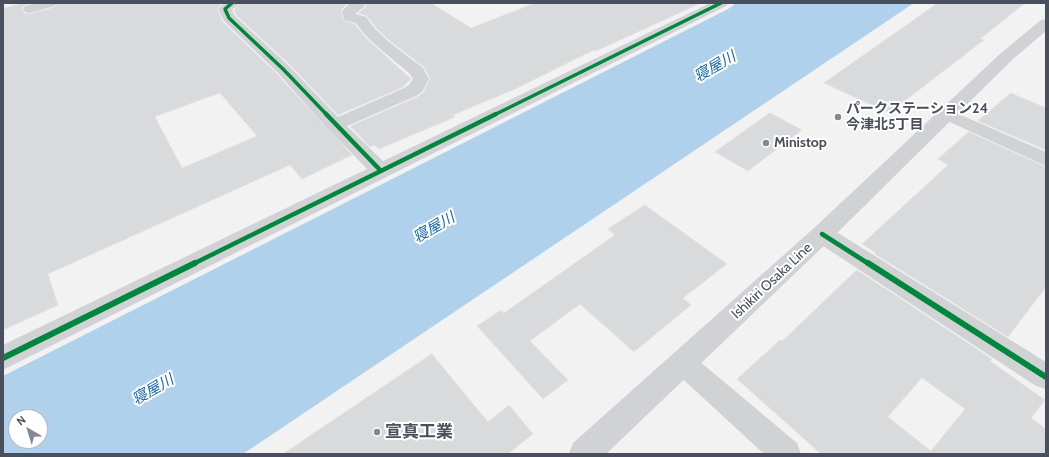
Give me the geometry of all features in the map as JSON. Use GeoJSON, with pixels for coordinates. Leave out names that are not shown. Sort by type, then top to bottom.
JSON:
{"type":"FeatureCollection","features":[{"type":"Feature","properties":{"kind":"main road"},"geometry":{"type":"LineString","coordinates":[[3,358],[719,3]]}},
{"type":"Feature","properties":{"kind":"main road","name":"Ishikiri Osaka Line"},"geometry":{"type":"LineString","coordinates":[[584,454],[822,234],[1007,56],[1046,23]]}},
{"type":"Feature","properties":{"kind":"street"},"geometry":{"type":"LineString","coordinates":[[30,9],[50,3]]}},
{"type":"Feature","properties":{"kind":"street"},"geometry":{"type":"LineString","coordinates":[[232,3],[226,9],[229,18],[295,82],[334,125],[381,171]]}},
{"type":"Feature","properties":{"kind":"street"},"geometry":{"type":"LineString","coordinates":[[334,125],[410,92],[416,88],[421,79],[417,71],[384,45],[370,32],[361,20],[349,17],[349,11],[359,4],[357,3]]}},
{"type":"Feature","properties":{"kind":"street"},"geometry":{"type":"LineString","coordinates":[[947,114],[1046,160]]}},
{"type":"Feature","properties":{"kind":"street"},"geometry":{"type":"LineString","coordinates":[[822,234],[1046,377]]}},
{"type":"Feature","properties":{"kind":"street"},"geometry":{"type":"LineString","coordinates":[[684,363],[786,454]]}},
{"type":"Feature","properties":{"kind":"water","name":"寝屋川"},"geometry":{"type":"Polygon","coordinates":[[[733,3],[914,3],[243,454],[3,454],[3,376],[734,5],[733,3]]]}},
{"type":"Feature","properties":{"kind":"building"},"geometry":{"type":"Polygon","coordinates":[[[22,3],[30,3],[22,8],[24,13],[30,14],[55,7],[58,3],[222,3],[217,9],[223,22],[276,73],[352,155],[302,179],[290,165],[48,274],[58,305],[3,330],[3,9],[22,3]],[[220,93],[155,117],[182,168],[257,136],[220,93]]]}},
{"type":"Feature","properties":{"kind":"building"},"geometry":{"type":"Polygon","coordinates":[[[240,3],[348,3],[341,10],[343,20],[355,24],[364,36],[411,79],[403,87],[338,115],[290,65],[236,15],[234,10],[240,3]]]}},
{"type":"Feature","properties":{"kind":"building"},"geometry":{"type":"Polygon","coordinates":[[[366,3],[431,3],[471,28],[535,3],[701,3],[596,51],[594,50],[513,90],[453,115],[455,117],[379,149],[374,145],[370,147],[350,126],[417,97],[423,93],[430,78],[424,67],[390,41],[376,28],[367,16],[358,13],[365,8],[366,3]]]}},
{"type":"Feature","properties":{"kind":"building"},"geometry":{"type":"Polygon","coordinates":[[[938,3],[1025,3],[980,39],[984,40],[889,113],[824,83],[938,3]]]}},
{"type":"Feature","properties":{"kind":"building"},"geometry":{"type":"Polygon","coordinates":[[[1011,93],[1046,108],[1046,150],[978,121],[1011,93]]]}},
{"type":"Feature","properties":{"kind":"building"},"geometry":{"type":"Polygon","coordinates":[[[770,113],[802,130],[748,171],[715,152],[770,113]]]}},
{"type":"Feature","properties":{"kind":"building"},"geometry":{"type":"Polygon","coordinates":[[[969,132],[1046,167],[1046,287],[1008,337],[875,254],[876,253],[862,244],[948,165],[938,159],[969,132]]]}},
{"type":"Feature","properties":{"kind":"building"},"geometry":{"type":"Polygon","coordinates":[[[645,205],[727,264],[683,298],[691,305],[634,352],[580,304],[530,341],[568,380],[543,399],[477,326],[501,310],[504,313],[615,235],[608,229],[645,205]]]}},
{"type":"Feature","properties":{"kind":"building"},"geometry":{"type":"Polygon","coordinates":[[[857,270],[992,359],[990,361],[1045,400],[1031,418],[1046,429],[1046,454],[821,454],[737,379],[780,340],[782,341],[857,270]],[[922,378],[888,417],[931,451],[965,409],[922,378]]]}},
{"type":"Feature","properties":{"kind":"building"},"geometry":{"type":"Polygon","coordinates":[[[432,354],[488,422],[509,405],[533,434],[508,454],[283,454],[432,354]]]}},
{"type":"Feature","properties":{"kind":"cycle path"},"geometry":{"type":"LineString","coordinates":[[232,3],[225,9],[229,18],[283,69],[381,171]]}},
{"type":"Feature","properties":{"kind":"cycle path"},"geometry":{"type":"LineString","coordinates":[[3,358],[721,3]]}},
{"type":"Feature","properties":{"kind":"cycle path"},"geometry":{"type":"LineString","coordinates":[[822,234],[1046,377]]}},
{"type":"Feature","properties":{"kind":"place","name":"パークステーション24 今津北5丁目"},"geometry":{"type":"Point","coordinates":[838,117]}},
{"type":"Feature","properties":{"kind":"place","name":"Ministop"},"geometry":{"type":"Point","coordinates":[766,143]}},
{"type":"Feature","properties":{"kind":"place","name":"宣真工業"},"geometry":{"type":"Point","coordinates":[377,432]}}]}
